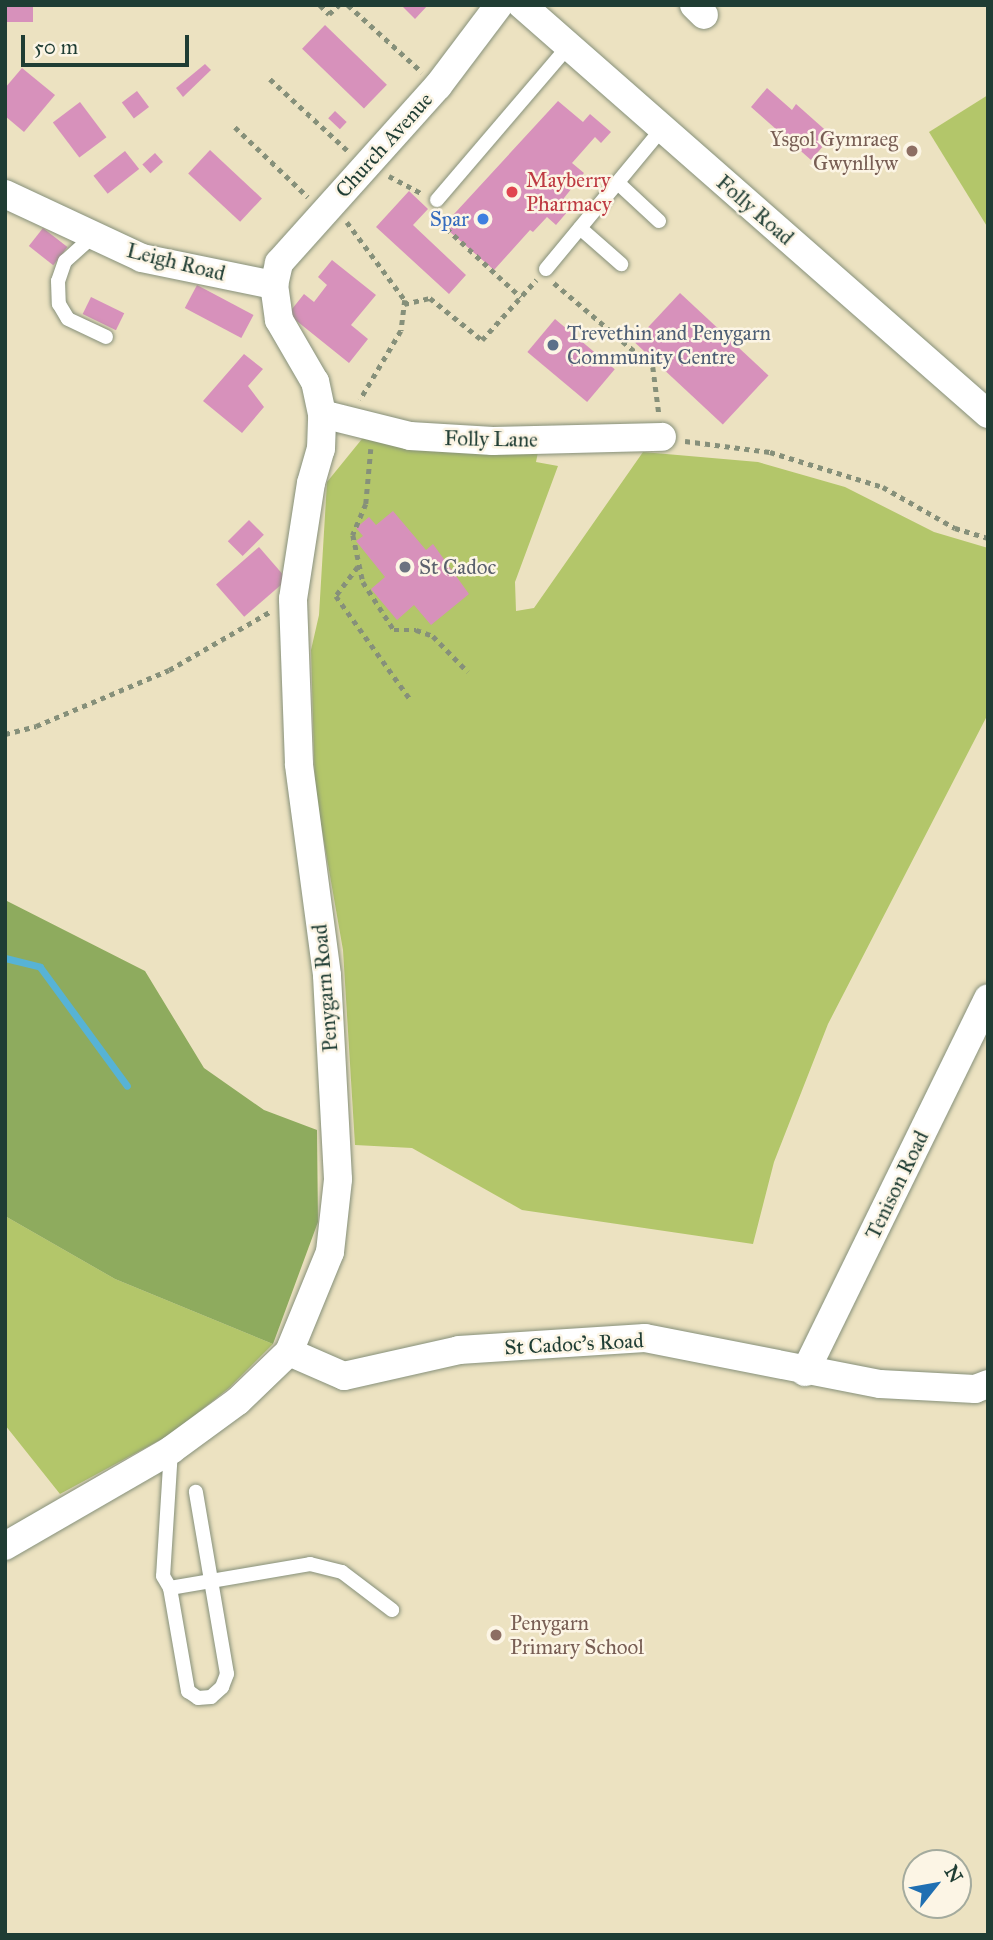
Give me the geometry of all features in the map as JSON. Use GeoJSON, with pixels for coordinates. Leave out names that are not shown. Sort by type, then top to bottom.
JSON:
{"type":"FeatureCollection","features":[{"type":"Feature","properties":{"kind":"street","name":"Church Avenue"},"geometry":{"type":"LineString","coordinates":[[274,285],[279,263],[438,86],[499,5]]}},
{"type":"Feature","properties":{"kind":"street","name":"Folly Road"},"geometry":{"type":"LineString","coordinates":[[522,5],[567,48],[988,414]]}},
{"type":"Feature","properties":{"kind":"street","name":"Leigh Road"},"geometry":{"type":"LineString","coordinates":[[5,194],[92,237],[142,258],[274,285]]}},
{"type":"Feature","properties":{"kind":"street","name":"Penygarn Road"},"geometry":{"type":"LineString","coordinates":[[5,1546],[172,1450],[238,1401],[289,1352],[330,1252],[338,1179],[327,975],[299,764],[293,598],[311,483],[333,417],[279,320],[274,285]]}},
{"type":"Feature","properties":{"kind":"street","name":"Folly Lane"},"geometry":{"type":"LineString","coordinates":[[333,417],[410,436],[493,441],[662,437]]}},
{"type":"Feature","properties":{"kind":"street","name":"Tenison Road"},"geometry":{"type":"LineString","coordinates":[[806,1372],[988,998]]}},
{"type":"Feature","properties":{"kind":"street","name":"St Cadoc's Road"},"geometry":{"type":"LineString","coordinates":[[289,1352],[344,1376],[460,1350],[645,1338],[806,1372],[880,1384],[975,1389],[988,1384]]}},
{"type":"Feature","properties":{"kind":"lane"},"geometry":{"type":"LineString","coordinates":[[437,200],[567,48]]}},
{"type":"Feature","properties":{"kind":"lane"},"geometry":{"type":"LineString","coordinates":[[544,271],[662,129]]}},
{"type":"Feature","properties":{"kind":"lane"},"geometry":{"type":"LineString","coordinates":[[618,183],[659,221]]}},
{"type":"Feature","properties":{"kind":"lane"},"geometry":{"type":"LineString","coordinates":[[580,228],[621,264]]}},
{"type":"Feature","properties":{"kind":"lane"},"geometry":{"type":"LineString","coordinates":[[92,237],[65,261],[58,281],[60,304],[68,319],[106,337]]}},
{"type":"Feature","properties":{"kind":"lane"},"geometry":{"type":"LineString","coordinates":[[172,1450],[163,1576],[170,1588],[188,1691],[198,1698],[211,1697],[222,1687],[227,1674],[196,1492]]}},
{"type":"Feature","properties":{"kind":"lane"},"geometry":{"type":"LineString","coordinates":[[170,1588],[310,1564],[342,1572],[392,1610]]}},
{"type":"Feature","properties":{"kind":"path"},"geometry":{"type":"LineString","coordinates":[[320,5],[329,14],[339,5]]}},
{"type":"Feature","properties":{"kind":"path"},"geometry":{"type":"LineString","coordinates":[[348,5],[438,86]]}},
{"type":"Feature","properties":{"kind":"path"},"geometry":{"type":"LineString","coordinates":[[270,79],[365,166],[437,200],[431,219],[521,296]]}},
{"type":"Feature","properties":{"kind":"path"},"geometry":{"type":"LineString","coordinates":[[235,127],[327,207],[385,268],[404,304],[401,331],[333,417]]}},
{"type":"Feature","properties":{"kind":"path"},"geometry":{"type":"LineString","coordinates":[[404,304],[430,298],[482,340],[544,271],[653,367],[662,437],[770,452],[883,487],[955,528],[988,538]]}},
{"type":"Feature","properties":{"kind":"path"},"geometry":{"type":"LineString","coordinates":[[376,428],[366,504],[353,525],[359,566],[380,614],[394,630],[415,630],[433,636],[468,672]]}},
{"type":"Feature","properties":{"kind":"path"},"geometry":{"type":"LineString","coordinates":[[359,566],[336,596],[410,699]]}},
{"type":"Feature","properties":{"kind":"path"},"geometry":{"type":"LineString","coordinates":[[5,734],[36,726],[169,670],[293,598]]}},
{"type":"Feature","properties":{"kind":"green space"},"geometry":{"type":"Polygon","coordinates":[[[988,95],[988,228],[929,132],[988,95]]]}},
{"type":"Feature","properties":{"kind":"green space"},"geometry":{"type":"Polygon","coordinates":[[[366,434],[538,452],[536,462],[558,466],[515,582],[516,611],[534,608],[643,452],[758,462],[845,487],[934,532],[988,548],[988,714],[828,1024],[774,1162],[753,1244],[522,1210],[412,1148],[355,1145],[343,950],[315,790],[311,650],[319,615],[327,482],[366,434]]]}},
{"type":"Feature","properties":{"kind":"green space"},"geometry":{"type":"Polygon","coordinates":[[[5,900],[145,971],[204,1068],[264,1110],[317,1130],[318,1222],[273,1344],[115,1279],[5,1216],[5,900]]]}},
{"type":"Feature","properties":{"kind":"green space"},"geometry":{"type":"Polygon","coordinates":[[[5,1216],[115,1279],[273,1344],[229,1388],[171,1434],[60,1494],[5,1425],[5,1216]]]}},
{"type":"Feature","properties":{"kind":"building"},"geometry":{"type":"Polygon","coordinates":[[[7,5],[33,5],[33,22],[7,22],[7,5]]]}},
{"type":"Feature","properties":{"kind":"building"},"geometry":{"type":"Polygon","coordinates":[[[401,5],[428,5],[415,19],[401,5]]]}},
{"type":"Feature","properties":{"kind":"building"},"geometry":{"type":"Polygon","coordinates":[[[325,25],[387,85],[364,108],[302,49],[325,25]]]}},
{"type":"Feature","properties":{"kind":"building"},"geometry":{"type":"Polygon","coordinates":[[[205,64],[211,70],[183,97],[176,88],[205,64]]]}},
{"type":"Feature","properties":{"kind":"building"},"geometry":{"type":"Polygon","coordinates":[[[22,68],[55,95],[24,132],[5,116],[5,88],[22,68]]]}},
{"type":"Feature","properties":{"kind":"building"},"geometry":{"type":"Polygon","coordinates":[[[767,88],[792,110],[796,104],[832,136],[811,160],[751,107],[767,88]]]}},
{"type":"Feature","properties":{"kind":"building"},"geometry":{"type":"Polygon","coordinates":[[[137,91],[149,107],[134,118],[122,102],[137,91]]]}},
{"type":"Feature","properties":{"kind":"building"},"geometry":{"type":"Polygon","coordinates":[[[558,101],[583,122],[590,114],[611,132],[601,143],[595,137],[572,163],[584,173],[560,203],[568,211],[556,225],[547,217],[533,232],[530,230],[494,270],[443,226],[558,101]]]}},
{"type":"Feature","properties":{"kind":"building"},"geometry":{"type":"Polygon","coordinates":[[[80,102],[106,137],[79,158],[53,122],[80,102]]]}},
{"type":"Feature","properties":{"kind":"building"},"geometry":{"type":"Polygon","coordinates":[[[335,111],[347,122],[340,129],[328,118],[335,111]]]}},
{"type":"Feature","properties":{"kind":"building"},"geometry":{"type":"Polygon","coordinates":[[[210,150],[262,198],[240,222],[188,173],[210,150]]]}},
{"type":"Feature","properties":{"kind":"building"},"geometry":{"type":"Polygon","coordinates":[[[125,151],[139,169],[108,194],[93,176],[125,151]]]}},
{"type":"Feature","properties":{"kind":"building"},"geometry":{"type":"Polygon","coordinates":[[[155,153],[163,162],[150,173],[142,164],[155,153]]]}},
{"type":"Feature","properties":{"kind":"building"},"geometry":{"type":"Polygon","coordinates":[[[409,191],[428,209],[413,225],[466,275],[449,294],[376,227],[409,191]]]}},
{"type":"Feature","properties":{"kind":"building"},"geometry":{"type":"Polygon","coordinates":[[[43,228],[67,247],[53,265],[29,246],[43,228]]]}},
{"type":"Feature","properties":{"kind":"building"},"geometry":{"type":"Polygon","coordinates":[[[332,260],[376,295],[351,325],[368,339],[349,363],[288,314],[304,294],[314,302],[327,285],[318,277],[332,260]]]}},
{"type":"Feature","properties":{"kind":"building"},"geometry":{"type":"Polygon","coordinates":[[[197,285],[254,315],[241,338],[185,308],[197,285]]]}},
{"type":"Feature","properties":{"kind":"building"},"geometry":{"type":"Polygon","coordinates":[[[680,293],[768,376],[723,425],[634,342],[680,293]]]}},
{"type":"Feature","properties":{"kind":"building"},"geometry":{"type":"Polygon","coordinates":[[[91,297],[124,313],[116,330],[83,314],[91,297]]]}},
{"type":"Feature","properties":{"kind":"building"},"geometry":{"type":"Polygon","coordinates":[[[555,319],[615,369],[587,402],[527,352],[555,319]]]}},
{"type":"Feature","properties":{"kind":"building"},"geometry":{"type":"Polygon","coordinates":[[[244,354],[263,369],[248,386],[264,407],[242,433],[203,401],[244,354]]]}},
{"type":"Feature","properties":{"kind":"building"},"geometry":{"type":"Polygon","coordinates":[[[393,511],[426,550],[433,544],[469,594],[431,625],[414,605],[397,620],[371,589],[385,577],[356,541],[363,536],[356,528],[369,517],[376,525],[393,511]]]}},
{"type":"Feature","properties":{"kind":"building"},"geometry":{"type":"Polygon","coordinates":[[[249,520],[264,535],[243,556],[228,541],[249,520]]]}},
{"type":"Feature","properties":{"kind":"building"},"geometry":{"type":"Polygon","coordinates":[[[259,547],[287,579],[244,617],[216,584],[259,547]]]}},
{"type":"Feature","properties":{"kind":"waterway"},"geometry":{"type":"LineString","coordinates":[[5,958],[40,967],[127,1086]]}},
{"type":"Feature","properties":{"kind":"place","name":"Ysgol Gymraeg Gwynllyw"},"geometry":{"type":"Point","coordinates":[912,151]}},
{"type":"Feature","properties":{"kind":"place","name":"Mayberry Pharmacy"},"geometry":{"type":"Point","coordinates":[512,192]}},
{"type":"Feature","properties":{"kind":"place","name":"Spar"},"geometry":{"type":"Point","coordinates":[483,219]}},
{"type":"Feature","properties":{"kind":"place","name":"Trevethin and Penygarn Community Centre"},"geometry":{"type":"Point","coordinates":[553,345]}},
{"type":"Feature","properties":{"kind":"place","name":"St Cadoc"},"geometry":{"type":"Point","coordinates":[405,567]}},
{"type":"Feature","properties":{"kind":"place","name":"Penygarn Primary School"},"geometry":{"type":"Point","coordinates":[496,1635]}}]}
